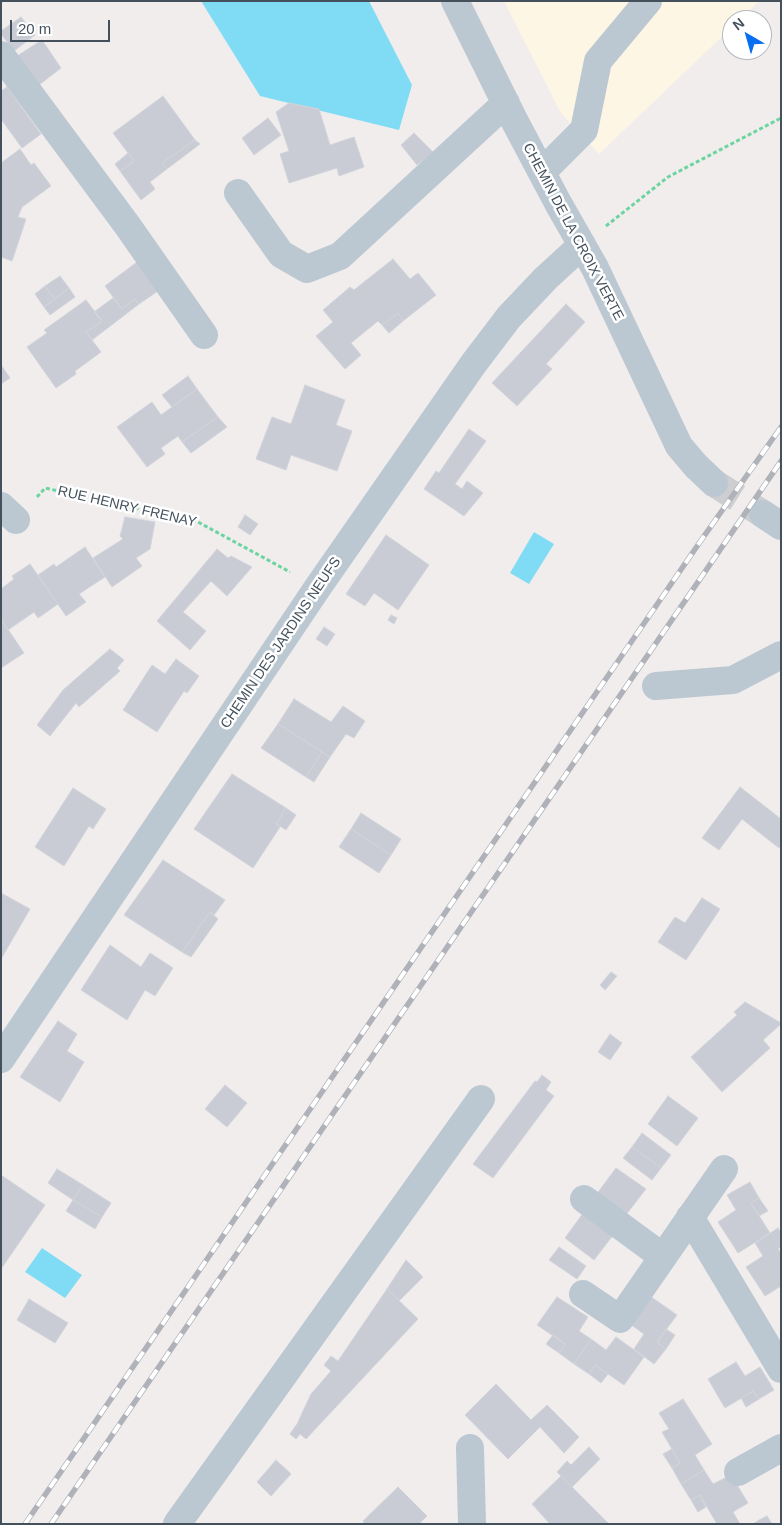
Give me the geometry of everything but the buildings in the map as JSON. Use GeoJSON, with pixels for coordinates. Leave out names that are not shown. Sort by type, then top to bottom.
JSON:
{"type":"FeatureCollection","features":[{"type":"Feature","properties":{"kind":"street","name":"CHEMIN DE LA CROIX VERTE"},"geometry":{"type":"LineString","coordinates":[[455,1],[542,172],[596,268],[679,446],[714,484]]}},
{"type":"Feature","properties":{"kind":"street"},"geometry":{"type":"LineString","coordinates":[[542,172],[584,130],[598,61],[648,1]]}},
{"type":"Feature","properties":{"kind":"street"},"geometry":{"type":"LineString","coordinates":[[1,56],[127,225],[204,335]]}},
{"type":"Feature","properties":{"kind":"street"},"geometry":{"type":"LineString","coordinates":[[238,193],[281,254],[307,269],[340,256],[506,103]]}},
{"type":"Feature","properties":{"kind":"street","name":"CHEMIN DES JARDINS NEUFS"},"geometry":{"type":"LineString","coordinates":[[1,1059],[318,587],[474,364],[509,317],[546,278],[582,245]]}},
{"type":"Feature","properties":{"kind":"street"},"geometry":{"type":"LineString","coordinates":[[656,686],[733,680],[781,655]]}},
{"type":"Feature","properties":{"kind":"street"},"geometry":{"type":"LineString","coordinates":[[177,1524],[481,1099]]}},
{"type":"Feature","properties":{"kind":"street"},"geometry":{"type":"LineString","coordinates":[[583,1294],[620,1320],[724,1169]]}},
{"type":"Feature","properties":{"kind":"street"},"geometry":{"type":"LineString","coordinates":[[584,1199],[663,1257]]}},
{"type":"Feature","properties":{"kind":"street"},"geometry":{"type":"LineString","coordinates":[[690,1217],[781,1369]]}},
{"type":"Feature","properties":{"kind":"street"},"geometry":{"type":"LineString","coordinates":[[470,1448],[472,1524]]}},
{"type":"Feature","properties":{"kind":"street"},"geometry":{"type":"LineString","coordinates":[[738,1472],[781,1448]]}},
{"type":"Feature","properties":{"kind":"path"},"geometry":{"type":"LineString","coordinates":[[582,245],[668,177],[781,118]]}},
{"type":"Feature","properties":{"kind":"path","name":"RUE HENRY FRENAY"},"geometry":{"type":"LineString","coordinates":[[9,513],[44,488],[198,522],[318,587]]}},
{"type":"Feature","properties":{"kind":"shaded area"},"geometry":{"type":"Polygon","coordinates":[[[504,1],[759,1],[750,10],[722,10],[722,37],[599,154],[561,113],[504,1]]]}},
{"type":"Feature","properties":{"kind":"water"},"geometry":{"type":"Polygon","coordinates":[[[201,1],[369,1],[412,85],[399,130],[260,96],[201,1]]]}},
{"type":"Feature","properties":{"kind":"water"},"geometry":{"type":"Polygon","coordinates":[[[534,532],[554,544],[529,584],[510,573],[534,532]]]}},
{"type":"Feature","properties":{"kind":"water"},"geometry":{"type":"Polygon","coordinates":[[[42,1248],[82,1275],[65,1298],[25,1272],[42,1248]]]}},
{"type":"Feature","properties":{"kind":"tunnel"},"geometry":{"type":"LineString","coordinates":[[714,483],[763,514]]}},
{"type":"Feature","properties":{"kind":"railway"},"geometry":{"type":"LineString","coordinates":[[25,1524],[781,427]]}},
{"type":"Feature","properties":{"kind":"railway"},"geometry":{"type":"LineString","coordinates":[[51,1524],[781,461]]}}]}
